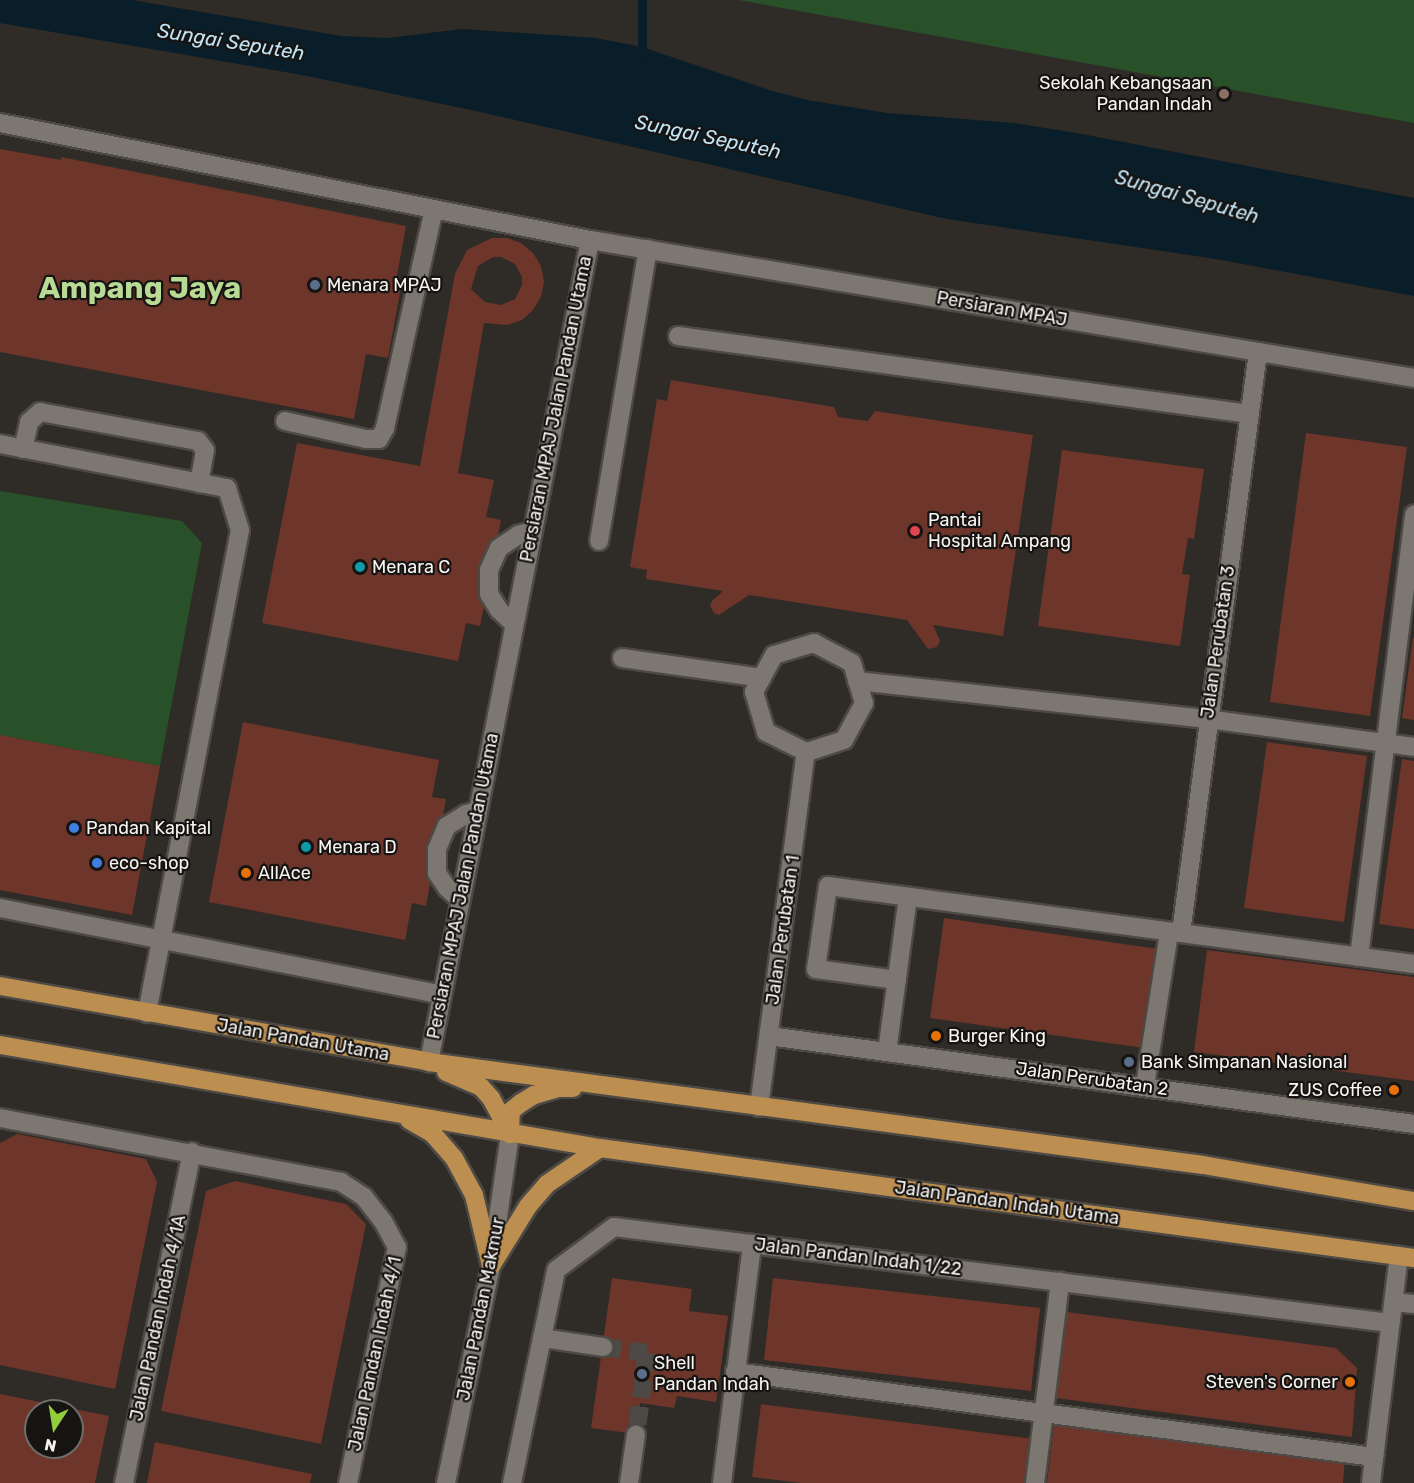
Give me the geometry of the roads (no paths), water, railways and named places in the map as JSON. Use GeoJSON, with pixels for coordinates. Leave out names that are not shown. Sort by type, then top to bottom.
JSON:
{"type":"FeatureCollection","features":[{"type":"Feature","properties":{"kind":"main road","name":"Jalan Pandan Utama"},"geometry":{"type":"LineString","coordinates":[[0,987],[429,1062],[608,1087]]}},
{"type":"Feature","properties":{"kind":"main road"},"geometry":{"type":"LineString","coordinates":[[0,1045],[600,1148]]}},
{"type":"Feature","properties":{"kind":"main road"},"geometry":{"type":"LineString","coordinates":[[402,1057],[468,1080],[481,1088],[491,1098],[510,1134]]}},
{"type":"Feature","properties":{"kind":"main road"},"geometry":{"type":"LineString","coordinates":[[510,1134],[511,1111],[534,1095],[559,1088],[608,1087],[1203,1165],[1414,1201]]}},
{"type":"Feature","properties":{"kind":"main road"},"geometry":{"type":"LineString","coordinates":[[389,1112],[433,1134],[454,1158],[474,1195],[491,1266]]}},
{"type":"Feature","properties":{"kind":"main road"},"geometry":{"type":"LineString","coordinates":[[491,1266],[528,1206],[547,1184],[600,1148]]}},
{"type":"Feature","properties":{"kind":"main road","name":"Jalan Pandan Indah Utama"},"geometry":{"type":"LineString","coordinates":[[600,1148],[1407,1257]]}},
{"type":"Feature","properties":{"kind":"street","name":"Persiaran MPAJ Jalan Pandan Utama"},"geometry":{"type":"LineString","coordinates":[[0,123],[590,240],[429,1062]]}},
{"type":"Feature","properties":{"kind":"street"},"geometry":{"type":"LineString","coordinates":[[285,421],[366,439],[379,439],[385,428],[434,208]]}},
{"type":"Feature","properties":{"kind":"street","name":"Persiaran MPAJ"},"geometry":{"type":"LineString","coordinates":[[590,240],[1414,378]]}},
{"type":"Feature","properties":{"kind":"street"},"geometry":{"type":"LineString","coordinates":[[599,541],[648,249]]}},
{"type":"Feature","properties":{"kind":"street"},"geometry":{"type":"LineString","coordinates":[[678,336],[1250,414]]}},
{"type":"Feature","properties":{"kind":"street","name":"Jalan Perubatan 3"},"geometry":{"type":"LineString","coordinates":[[1145,1086],[1175,932],[1208,719],[1258,352]]}},
{"type":"Feature","properties":{"kind":"street"},"geometry":{"type":"LineString","coordinates":[[23,449],[29,422],[40,412],[198,441],[205,450],[200,483]]}},
{"type":"Feature","properties":{"kind":"street"},"geometry":{"type":"LineString","coordinates":[[0,444],[227,488],[240,530],[147,1012]]}},
{"type":"Feature","properties":{"kind":"street"},"geometry":{"type":"LineString","coordinates":[[1359,957],[1414,514]]}},
{"type":"Feature","properties":{"kind":"street"},"geometry":{"type":"LineString","coordinates":[[514,624],[499,610],[489,594],[489,570],[499,548],[518,535],[532,531]]}},
{"type":"Feature","properties":{"kind":"street"},"geometry":{"type":"LineString","coordinates":[[814,643],[852,663],[864,703],[844,740],[806,752],[766,732],[754,692],[762,678],[774,655],[814,643]]}},
{"type":"Feature","properties":{"kind":"street"},"geometry":{"type":"LineString","coordinates":[[622,658],[762,678]]}},
{"type":"Feature","properties":{"kind":"street"},"geometry":{"type":"LineString","coordinates":[[857,681],[1208,719],[1414,747]]}},
{"type":"Feature","properties":{"kind":"street","name":"Jalan Perubatan 1"},"geometry":{"type":"LineString","coordinates":[[759,1107],[806,752]]}},
{"type":"Feature","properties":{"kind":"street"},"geometry":{"type":"LineString","coordinates":[[460,900],[447,888],[437,873],[437,849],[447,826],[466,814],[478,811]]}},
{"type":"Feature","properties":{"kind":"street"},"geometry":{"type":"LineString","coordinates":[[897,980],[816,969],[828,886],[1414,964]]}},
{"type":"Feature","properties":{"kind":"street"},"geometry":{"type":"LineString","coordinates":[[887,1052],[908,897]]}},
{"type":"Feature","properties":{"kind":"street"},"geometry":{"type":"LineString","coordinates":[[0,908],[442,995]]}},
{"type":"Feature","properties":{"kind":"street","name":"Jalan Perubatan 2"},"geometry":{"type":"LineString","coordinates":[[769,1036],[1414,1124]]}},
{"type":"Feature","properties":{"kind":"street","name":"Jalan Pandan Indah 4/1"},"geometry":{"type":"LineString","coordinates":[[0,1118],[192,1152],[341,1182],[364,1197],[383,1221],[397,1247],[348,1483]]}},
{"type":"Feature","properties":{"kind":"street","name":"Jalan Pandan Makmur"},"geometry":{"type":"LineString","coordinates":[[446,1483],[491,1266],[510,1134]]}},
{"type":"Feature","properties":{"kind":"street","name":"Jalan Pandan Indah 4/1A"},"geometry":{"type":"LineString","coordinates":[[124,1483],[192,1152]]}},
{"type":"Feature","properties":{"kind":"street","name":"Jalan Pandan Indah 1/22"},"geometry":{"type":"LineString","coordinates":[[512,1483],[556,1270],[614,1227],[1390,1323]]}},
{"type":"Feature","properties":{"kind":"street"},"geometry":{"type":"LineString","coordinates":[[722,1483],[752,1244]]}},
{"type":"Feature","properties":{"kind":"street"},"geometry":{"type":"LineString","coordinates":[[1371,1483],[1390,1323],[1407,1257]]}},
{"type":"Feature","properties":{"kind":"street"},"geometry":{"type":"LineString","coordinates":[[1035,1483],[1060,1282]]}},
{"type":"Feature","properties":{"kind":"street"},"geometry":{"type":"LineString","coordinates":[[1394,1302],[1414,1304]]}},
{"type":"Feature","properties":{"kind":"street"},"geometry":{"type":"LineString","coordinates":[[542,1338],[603,1347]]}},
{"type":"Feature","properties":{"kind":"street"},"geometry":{"type":"LineString","coordinates":[[735,1372],[1374,1456]]}},
{"type":"Feature","properties":{"kind":"street"},"geometry":{"type":"LineString","coordinates":[[629,1483],[636,1434]]}},
{"type":"Feature","properties":{"kind":"water","name":"Sungai Seputeh"},"geometry":{"type":"Polygon","coordinates":[[[0,0],[132,0],[341,36],[388,38],[462,29],[596,38],[642,47],[769,90],[807,100],[887,113],[1014,123],[1414,198],[1414,296],[1216,259],[947,219],[476,111],[302,75],[0,23],[0,0]]]}},
{"type":"Feature","properties":{"kind":"waterway"},"geometry":{"type":"LineString","coordinates":[[642,0],[642,47],[646,57]]}},
{"type":"Feature","properties":{"kind":"tunnel"},"geometry":{"type":"LineString","coordinates":[[603,1347],[647,1353],[636,1434]]}},
{"type":"Feature","properties":{"kind":"place","name":"Sekolah Kebangsaan Pandan Indah"},"geometry":{"type":"Point","coordinates":[1224,94]}},
{"type":"Feature","properties":{"kind":"place","name":"Menara MPAJ"},"geometry":{"type":"Point","coordinates":[315,285]}},
{"type":"Feature","properties":{"kind":"place","name":"Pantai Hospital Ampang"},"geometry":{"type":"Point","coordinates":[915,531]}},
{"type":"Feature","properties":{"kind":"place","name":"Menara C"},"geometry":{"type":"Point","coordinates":[360,567]}},
{"type":"Feature","properties":{"kind":"place","name":"Pandan Kapital"},"geometry":{"type":"Point","coordinates":[74,828]}},
{"type":"Feature","properties":{"kind":"place","name":"Menara D"},"geometry":{"type":"Point","coordinates":[306,847]}},
{"type":"Feature","properties":{"kind":"place","name":"eco-shop"},"geometry":{"type":"Point","coordinates":[97,863]}},
{"type":"Feature","properties":{"kind":"place","name":"AllAce"},"geometry":{"type":"Point","coordinates":[246,873]}},
{"type":"Feature","properties":{"kind":"place","name":"Burger King"},"geometry":{"type":"Point","coordinates":[936,1036]}},
{"type":"Feature","properties":{"kind":"place","name":"Bank Simpanan Nasional"},"geometry":{"type":"Point","coordinates":[1129,1062]}},
{"type":"Feature","properties":{"kind":"place","name":"ZUS Coffee"},"geometry":{"type":"Point","coordinates":[1394,1090]}},
{"type":"Feature","properties":{"kind":"place","name":"Shell Pandan Indah"},"geometry":{"type":"Point","coordinates":[642,1374]}},
{"type":"Feature","properties":{"kind":"place","name":"Steven's Corner"},"geometry":{"type":"Point","coordinates":[1350,1382]}},
{"type":"Feature","properties":{"kind":"district","name":"Ampang Jaya"},"geometry":{"type":"Point","coordinates":[140,288]}}]}
